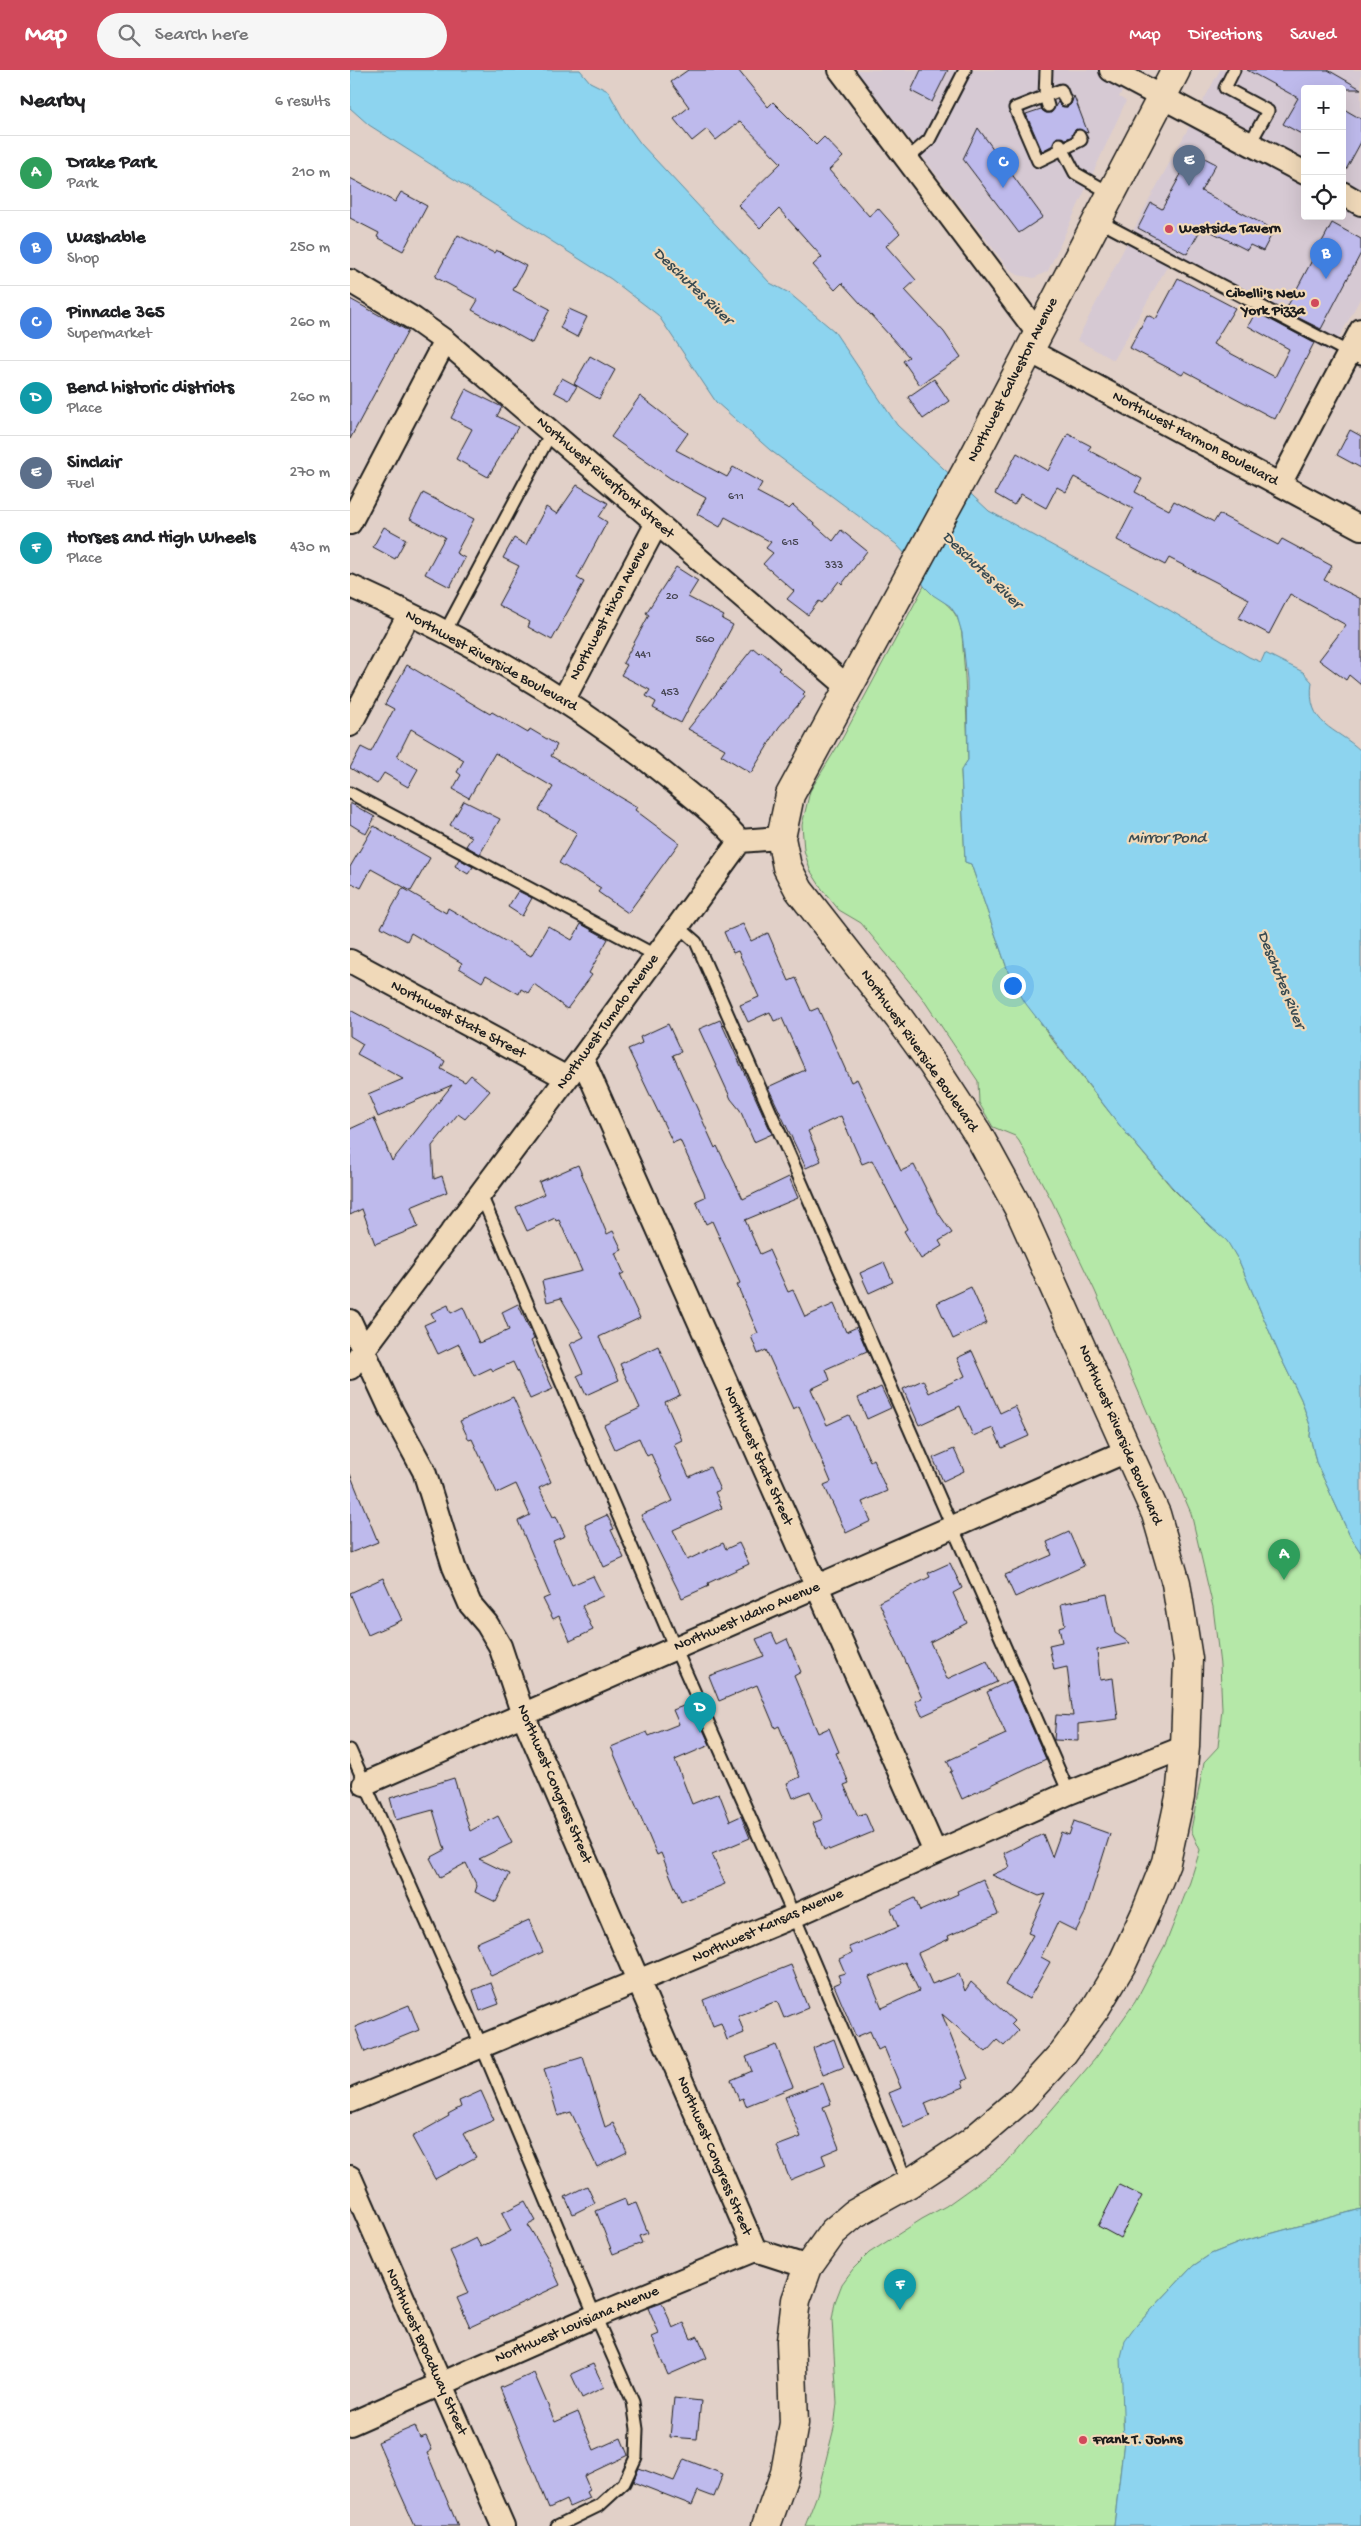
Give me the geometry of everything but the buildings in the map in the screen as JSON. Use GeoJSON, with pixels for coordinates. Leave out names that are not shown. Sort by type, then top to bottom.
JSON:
{"type":"FeatureCollection","features":[{"type":"Feature","properties":{"kind":"street","name":"Northwest Harmon Boulevard"},"geometry":{"type":"LineString","coordinates":[[840,70],[906,160],[1033,341],[1280,484],[1361,528]]}},
{"type":"Feature","properties":{"kind":"street"},"geometry":{"type":"LineString","coordinates":[[1111,70],[1301,171]]}},
{"type":"Feature","properties":{"kind":"street","name":"Northwest Galveston Avenue"},"geometry":{"type":"LineString","coordinates":[[849,688],[969,466],[1110,193],[1176,70]]}},
{"type":"Feature","properties":{"kind":"street"},"geometry":{"type":"LineString","coordinates":[[1346,196],[1361,204]]}},
{"type":"Feature","properties":{"kind":"street","name":"Northwest Riverfront Street"},"geometry":{"type":"LineString","coordinates":[[350,281],[414,319],[445,341],[849,688]]}},
{"type":"Feature","properties":{"kind":"street"},"geometry":{"type":"LineString","coordinates":[[1280,484],[1355,356],[1361,330]]}},
{"type":"Feature","properties":{"kind":"street"},"geometry":{"type":"LineString","coordinates":[[350,523],[445,341]]}},
{"type":"Feature","properties":{"kind":"street","name":"Northwest Hixon Avenue"},"geometry":{"type":"LineString","coordinates":[[564,699],[657,523]]}},
{"type":"Feature","properties":{"kind":"street","name":"Northwest Riverside Boulevard"},"geometry":{"type":"LineString","coordinates":[[350,586],[445,632],[564,699],[652,763],[724,823],[740,842]]}},
{"type":"Feature","properties":{"kind":"street"},"geometry":{"type":"LineString","coordinates":[[353,712],[409,614]]}},
{"type":"Feature","properties":{"kind":"street"},"geometry":{"type":"LineString","coordinates":[[740,842],[781,838],[790,795],[849,688]]}},
{"type":"Feature","properties":{"kind":"street","name":"Northwest Riverside Boulevard"},"geometry":{"type":"LineString","coordinates":[[766,2526],[786,2473],[794,2423],[791,2341],[796,2300],[808,2267],[832,2232],[854,2214],[908,2184],[970,2143],[1020,2100],[1063,2053],[1095,2009],[1122,1964],[1166,1862],[1180,1797],[1185,1747],[1188,1659],[1176,1583],[1156,1514],[1129,1450],[1019,1209],[978,1134],[900,1018],[799,890],[787,867],[781,838]]}},
{"type":"Feature","properties":{"kind":"street","name":"Northwest Tumalo Avenue"},"geometry":{"type":"LineString","coordinates":[[356,1360],[481,1195],[740,842]]}},
{"type":"Feature","properties":{"kind":"street","name":"Northwest State Street"},"geometry":{"type":"LineString","coordinates":[[350,961],[567,1078]]}},
{"type":"Feature","properties":{"kind":"street","name":"Northwest State Street"},"geometry":{"type":"LineString","coordinates":[[582,1058],[935,1852]]}},
{"type":"Feature","properties":{"kind":"street","name":"Northwest Congress Street"},"geometry":{"type":"LineString","coordinates":[[350,1321],[356,1360],[424,1471],[454,1567],[470,1604],[487,1624],[500,1646],[522,1715],[755,2250]]}},
{"type":"Feature","properties":{"kind":"street","name":"Northwest Idaho Avenue"},"geometry":{"type":"LineString","coordinates":[[364,1784],[1129,1450]]}},
{"type":"Feature","properties":{"kind":"street","name":"Northwest Kansas Avenue"},"geometry":{"type":"LineString","coordinates":[[350,2101],[639,1982],[794,1916],[1069,1793],[1185,1747]]}},
{"type":"Feature","properties":{"kind":"street","name":"Northwest Broadway Street"},"geometry":{"type":"LineString","coordinates":[[350,2177],[503,2526]]}},
{"type":"Feature","properties":{"kind":"street"},"geometry":{"type":"LineString","coordinates":[[755,2250],[808,2267]]}},
{"type":"Feature","properties":{"kind":"street","name":"Northwest Louisiana Avenue"},"geometry":{"type":"LineString","coordinates":[[350,2424],[594,2316],[755,2250]]}},
{"type":"Feature","properties":{"kind":"lane"},"geometry":{"type":"LineString","coordinates":[[906,160],[929,140],[965,70]]}},
{"type":"Feature","properties":{"kind":"lane"},"geometry":{"type":"LineString","coordinates":[[1046,70],[1046,101]]}},
{"type":"Feature","properties":{"kind":"lane"},"geometry":{"type":"LineString","coordinates":[[1234,70],[1225,88],[1268,111],[1250,143]]}},
{"type":"Feature","properties":{"kind":"lane"},"geometry":{"type":"LineString","coordinates":[[1065,100],[1061,90],[1046,101],[1015,108],[1038,161],[1061,146],[1081,140],[1080,136]]}},
{"type":"Feature","properties":{"kind":"lane"},"geometry":{"type":"LineString","coordinates":[[1061,146],[1075,174],[1110,193]]}},
{"type":"Feature","properties":{"kind":"lane"},"geometry":{"type":"LineString","coordinates":[[1096,220],[1355,356]]}},
{"type":"Feature","properties":{"kind":"lane"},"geometry":{"type":"LineString","coordinates":[[445,632],[552,432]]}},
{"type":"Feature","properties":{"kind":"lane"},"geometry":{"type":"LineString","coordinates":[[350,793],[657,956]]}},
{"type":"Feature","properties":{"kind":"lane"},"geometry":{"type":"LineString","coordinates":[[678,927],[696,942],[1069,1793]]}},
{"type":"Feature","properties":{"kind":"lane"},"geometry":{"type":"LineString","coordinates":[[481,1195],[675,1648],[794,1916],[908,2184]]}},
{"type":"Feature","properties":{"kind":"lane"},"geometry":{"type":"LineString","coordinates":[[350,1750],[482,2047],[594,2316],[633,2402],[638,2429],[636,2457],[624,2483],[614,2495],[600,2505],[556,2526]]}},
{"type":"Feature","properties":{"kind":"shaded area"},"geometry":{"type":"Polygon","coordinates":[[[856,70],[1134,70],[1119,97],[1126,101],[1048,271],[1034,278],[1018,275],[1008,268],[856,70]]]}},
{"type":"Feature","properties":{"kind":"shaded area"},"geometry":{"type":"Polygon","coordinates":[[[1220,70],[1361,70],[1361,297],[1331,353],[1168,265],[1114,360],[1077,340],[1147,204],[1220,70]]]}},
{"type":"Feature","properties":{"kind":"green space"},"geometry":{"type":"Polygon","coordinates":[[[924,586],[952,610],[960,626],[965,676],[968,760],[961,771],[965,862],[971,864],[1010,977],[1051,1038],[1121,1127],[1172,1188],[1210,1226],[1227,1240],[1239,1261],[1280,1356],[1301,1399],[1311,1428],[1310,1436],[1316,1462],[1350,1536],[1361,1553],[1361,2209],[1244,2241],[1211,2254],[1193,2266],[1136,2326],[1123,2419],[1124,2441],[1114,2526],[805,2526],[817,2495],[834,2428],[837,2403],[832,2320],[835,2302],[842,2284],[853,2269],[869,2253],[946,2206],[1006,2163],[1095,2059],[1135,2002],[1166,1943],[1190,1882],[1200,1850],[1191,1830],[1204,1762],[1218,1747],[1222,1709],[1220,1665],[1213,1607],[1191,1513],[1095,1291],[1052,1201],[1019,1141],[1015,1136],[993,1127],[979,1103],[978,1081],[921,996],[861,923],[839,910],[822,889],[810,870],[804,850],[802,825],[810,791],[842,739],[924,586]]]}},
{"type":"Feature","properties":{"kind":"water","name":"Mirror Pond"},"geometry":{"type":"Polygon","coordinates":[[[350,70],[580,70],[590,82],[608,91],[625,122],[641,144],[770,283],[789,293],[834,331],[897,425],[989,511],[1149,598],[1249,657],[1261,662],[1265,653],[1303,672],[1312,682],[1311,697],[1318,717],[1361,751],[1361,1553],[1350,1536],[1316,1462],[1310,1436],[1311,1428],[1301,1399],[1280,1356],[1239,1261],[1227,1241],[1172,1187],[1121,1127],[1026,1004],[1010,977],[971,864],[965,862],[961,770],[968,760],[967,679],[962,633],[957,616],[950,606],[933,595],[924,586],[920,578],[919,569],[896,544],[770,450],[716,402],[658,315],[611,279],[369,125],[350,108],[350,70]]]}},
{"type":"Feature","properties":{"kind":"water"},"geometry":{"type":"Polygon","coordinates":[[[1361,2209],[1361,2526],[1114,2526],[1124,2441],[1121,2357],[1125,2341],[1136,2326],[1193,2266],[1211,2254],[1244,2241],[1361,2209]]]}},
{"type":"Feature","properties":{"kind":"place","name":"Sinclair"},"geometry":{"type":"Point","coordinates":[1189,186]}},
{"type":"Feature","properties":{"kind":"place","name":"Pinnacle 365"},"geometry":{"type":"Point","coordinates":[1003,188]}},
{"type":"Feature","properties":{"kind":"place","name":"Westside Tavern"},"geometry":{"type":"Point","coordinates":[1169,229]}},
{"type":"Feature","properties":{"kind":"place","name":"Washable"},"geometry":{"type":"Point","coordinates":[1326,279]}},
{"type":"Feature","properties":{"kind":"place","name":"Cibelli's New York Pizza"},"geometry":{"type":"Point","coordinates":[1315,303]}},
{"type":"Feature","properties":{"kind":"place","name":"Drake Park"},"geometry":{"type":"Point","coordinates":[1284,1580]}},
{"type":"Feature","properties":{"kind":"place","name":"Bend historic districts"},"geometry":{"type":"Point","coordinates":[700,1733]}},
{"type":"Feature","properties":{"kind":"place","name":"Horses and High Wheels"},"geometry":{"type":"Point","coordinates":[900,2310]}},
{"type":"Feature","properties":{"kind":"place","name":"Frank T. Johns"},"geometry":{"type":"Point","coordinates":[1083,2440]}},
{"type":"Feature","properties":{"kind":"water label","name":"Deschutes River"},"geometry":{"type":"Point","coordinates":[692,287]}},
{"type":"Feature","properties":{"kind":"water label","name":"Deschutes River"},"geometry":{"type":"Point","coordinates":[981,571]}},
{"type":"Feature","properties":{"kind":"water label","name":"Deschutes River"},"geometry":{"type":"Point","coordinates":[1280,980]}}]}
